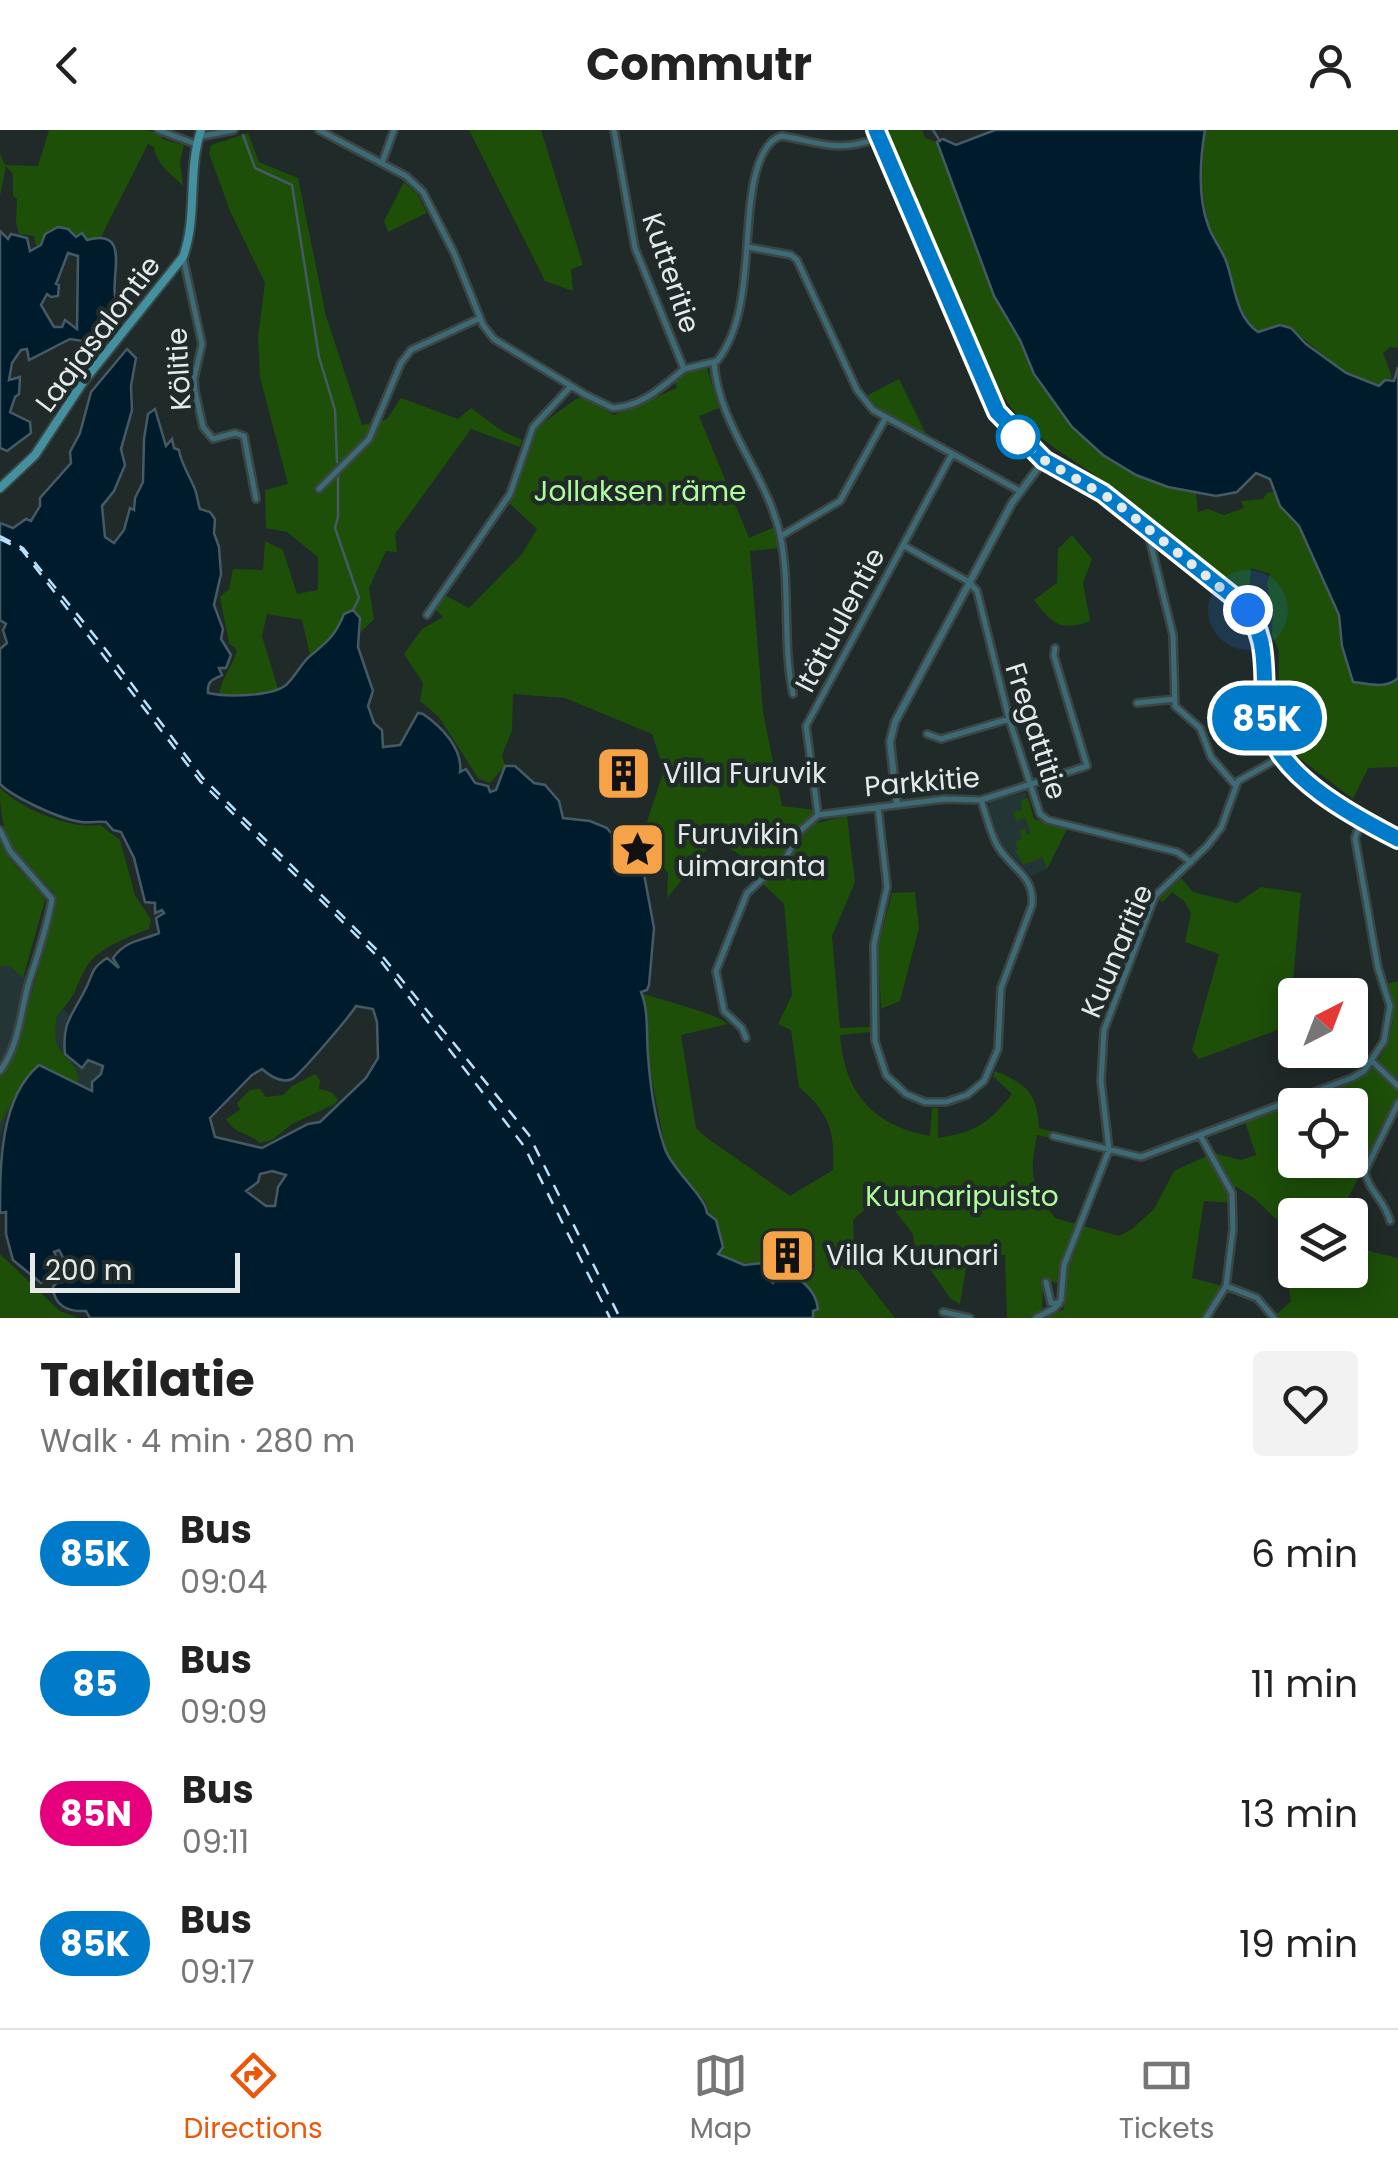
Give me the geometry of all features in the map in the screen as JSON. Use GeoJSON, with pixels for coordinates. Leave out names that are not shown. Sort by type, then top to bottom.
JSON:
{"type":"FeatureCollection","features":[{"type":"Feature","properties":{"kind":"main road"},"geometry":{"type":"LineString","coordinates":[[878,134],[990,401],[1007,425],[1044,460],[1094,487],[1228,590],[1254,619],[1264,644],[1267,721],[1282,757],[1307,782],[1398,839]]}},
{"type":"Feature","properties":{"kind":"main road","name":"Laajasalontie"},"geometry":{"type":"LineString","coordinates":[[0,488],[40,448],[83,382],[183,257],[189,236],[190,180],[198,137]]}},
{"type":"Feature","properties":{"kind":"street"},"geometry":{"type":"LineString","coordinates":[[158,130],[198,137],[234,130]]}},
{"type":"Feature","properties":{"kind":"street"},"geometry":{"type":"LineString","coordinates":[[318,130],[411,180],[427,198],[488,332],[504,346],[602,404],[620,408],[662,389],[684,369],[714,363],[720,358],[733,328],[757,170],[774,138],[788,136],[829,147],[856,145],[878,134]]}},
{"type":"Feature","properties":{"kind":"street"},"geometry":{"type":"LineString","coordinates":[[382,164],[394,130]]}},
{"type":"Feature","properties":{"kind":"street","name":"Kutteritie"},"geometry":{"type":"LineString","coordinates":[[614,130],[635,248],[684,369]]}},
{"type":"Feature","properties":{"kind":"street"},"geometry":{"type":"LineString","coordinates":[[748,247],[791,255],[797,260],[857,390],[885,419],[1020,492]]}},
{"type":"Feature","properties":{"kind":"street","name":"Kölitie"},"geometry":{"type":"LineString","coordinates":[[183,257],[202,344],[194,386],[203,427],[214,438],[244,436],[256,500]]}},
{"type":"Feature","properties":{"kind":"street"},"geometry":{"type":"LineString","coordinates":[[319,489],[369,439],[411,350],[480,318]]}},
{"type":"Feature","properties":{"kind":"street"},"geometry":{"type":"LineString","coordinates":[[714,363],[722,407],[780,536],[793,694]]}},
{"type":"Feature","properties":{"kind":"street"},"geometry":{"type":"LineString","coordinates":[[427,616],[510,494],[533,427],[571,386]]}},
{"type":"Feature","properties":{"kind":"street"},"geometry":{"type":"LineString","coordinates":[[780,536],[840,502],[885,419]]}},
{"type":"Feature","properties":{"kind":"street","name":"Itätuulentie"},"geometry":{"type":"LineString","coordinates":[[818,815],[806,726],[952,454]]}},
{"type":"Feature","properties":{"kind":"street"},"geometry":{"type":"LineString","coordinates":[[897,804],[892,728],[1020,492],[1044,460]]}},
{"type":"Feature","properties":{"kind":"street"},"geometry":{"type":"LineString","coordinates":[[1146,529],[1173,635],[1174,699],[1178,710],[1200,728],[1211,757],[1235,785],[1282,757]]}},
{"type":"Feature","properties":{"kind":"street"},"geometry":{"type":"LineString","coordinates":[[902,545],[969,582]]}},
{"type":"Feature","properties":{"kind":"street","name":"Fregattitie"},"geometry":{"type":"LineString","coordinates":[[969,582],[978,596],[1008,719],[1038,810],[1048,820],[1177,852],[1192,862]]}},
{"type":"Feature","properties":{"kind":"street","name":"Parkkitie"},"geometry":{"type":"LineString","coordinates":[[818,815],[956,798],[981,800],[1086,766],[1055,648]]}},
{"type":"Feature","properties":{"kind":"street"},"geometry":{"type":"LineString","coordinates":[[1137,704],[1174,699]]}},
{"type":"Feature","properties":{"kind":"street"},"geometry":{"type":"LineString","coordinates":[[927,734],[941,740],[1008,719]]}},
{"type":"Feature","properties":{"kind":"street","name":"Kuunaritie"},"geometry":{"type":"LineString","coordinates":[[1109,1150],[1100,1057],[1104,1030],[1155,896],[1221,828],[1235,785]]}},
{"type":"Feature","properties":{"kind":"street"},"geometry":{"type":"LineString","coordinates":[[878,806],[888,886],[874,944],[878,1054],[894,1085],[914,1098],[934,1103],[967,1095],[991,1070],[998,1049],[998,1000],[1032,905],[1033,895],[1026,878],[998,845],[981,800]]}},
{"type":"Feature","properties":{"kind":"street"},"geometry":{"type":"LineString","coordinates":[[746,1038],[742,1028],[724,1011],[716,972],[747,894],[787,856],[800,830],[818,815]]}},
{"type":"Feature","properties":{"kind":"street"},"geometry":{"type":"LineString","coordinates":[[1053,1136],[1141,1157],[1352,1078],[1372,1061],[1384,1041],[1390,1006],[1378,970],[1355,838],[1362,819]]}},
{"type":"Feature","properties":{"kind":"street"},"geometry":{"type":"LineString","coordinates":[[0,830],[10,851],[52,898],[16,1039],[0,1071]]}},
{"type":"Feature","properties":{"kind":"street"},"geometry":{"type":"LineString","coordinates":[[1372,1061],[1398,1086]]}},
{"type":"Feature","properties":{"kind":"street"},"geometry":{"type":"LineString","coordinates":[[1390,1221],[1388,1208],[1364,1171],[1398,1103]]}},
{"type":"Feature","properties":{"kind":"street"},"geometry":{"type":"LineString","coordinates":[[1200,1135],[1232,1193],[1233,1229],[1226,1286],[1206,1318]]}},
{"type":"Feature","properties":{"kind":"street"},"geometry":{"type":"LineString","coordinates":[[1059,1304],[1064,1265],[1109,1150]]}},
{"type":"Feature","properties":{"kind":"street"},"geometry":{"type":"LineString","coordinates":[[1046,1282],[1050,1304],[1059,1304]]}},
{"type":"Feature","properties":{"kind":"street"},"geometry":{"type":"LineString","coordinates":[[1226,1286],[1257,1298],[1274,1318]]}},
{"type":"Feature","properties":{"kind":"street"},"geometry":{"type":"LineString","coordinates":[[1036,1318],[1059,1304]]}},
{"type":"Feature","properties":{"kind":"street"},"geometry":{"type":"LineString","coordinates":[[943,1312],[970,1318]]}},
{"type":"Feature","properties":{"kind":"shaded area"},"geometry":{"type":"Polygon","coordinates":[[[1025,792],[1034,819],[1067,829],[1047,869],[1031,876],[1001,843],[989,807],[990,802],[1025,792]]]}},
{"type":"Feature","properties":{"kind":"shaded area"},"geometry":{"type":"Polygon","coordinates":[[[0,954],[69,1014],[65,1054],[75,1065],[82,1067],[88,1060],[103,1066],[92,1092],[32,1071],[6,1117],[0,1138],[0,954]]]}},
{"type":"Feature","properties":{"kind":"green space"},"geometry":{"type":"Polygon","coordinates":[[[49,130],[160,133],[162,139],[184,145],[180,162],[183,186],[148,144],[101,237],[87,240],[58,227],[45,234],[41,245],[36,246],[34,236],[19,234],[13,174],[6,166],[0,196],[0,154],[5,165],[38,166],[49,130]]]}},
{"type":"Feature","properties":{"kind":"green space"},"geometry":{"type":"Polygon","coordinates":[[[469,130],[541,130],[583,265],[571,269],[573,291],[545,281],[469,130]]]}},
{"type":"Feature","properties":{"kind":"green space"},"geometry":{"type":"Polygon","coordinates":[[[884,130],[922,130],[925,138],[937,142],[994,296],[1020,340],[1034,374],[1072,427],[1168,487],[1196,492],[1198,512],[1208,509],[1224,515],[1244,508],[1241,501],[1263,499],[1267,493],[1277,491],[1280,506],[1299,526],[1339,615],[1398,633],[1398,767],[1368,768],[1353,799],[1294,754],[1278,731],[1279,651],[1272,635],[1273,613],[1267,584],[1270,574],[1251,568],[1250,584],[1244,585],[1243,590],[1038,435],[1014,411],[1003,396],[924,229],[884,130]]]}},
{"type":"Feature","properties":{"kind":"green space"},"geometry":{"type":"Polygon","coordinates":[[[1205,130],[1398,130],[1398,348],[1390,347],[1383,353],[1392,377],[1380,386],[1346,373],[1300,336],[1258,332],[1251,327],[1208,224],[1201,186],[1205,130]]]}},
{"type":"Feature","properties":{"kind":"green space"},"geometry":{"type":"Polygon","coordinates":[[[248,133],[259,162],[298,178],[326,316],[362,425],[387,419],[401,398],[458,419],[471,408],[502,431],[522,440],[520,447],[471,429],[395,534],[397,552],[386,551],[369,588],[374,619],[361,632],[360,618],[344,614],[331,638],[310,655],[302,620],[267,614],[262,636],[278,689],[253,695],[219,696],[237,650],[229,643],[220,597],[229,589],[233,569],[263,570],[265,541],[283,550],[297,594],[318,590],[318,557],[287,532],[266,528],[265,490],[288,484],[260,377],[258,337],[265,283],[230,211],[209,153],[211,145],[248,133]]]}},
{"type":"Feature","properties":{"kind":"green space"},"geometry":{"type":"Polygon","coordinates":[[[404,182],[418,195],[427,213],[388,232],[384,221],[404,182]]]}},
{"type":"Feature","properties":{"kind":"green space","name":"Jollaksen räme"},"geometry":{"type":"Polygon","coordinates":[[[707,368],[719,408],[699,416],[749,538],[777,526],[781,548],[750,551],[763,712],[782,806],[815,810],[811,819],[798,828],[785,853],[757,877],[739,854],[714,840],[667,898],[668,873],[642,837],[664,770],[652,734],[565,698],[513,694],[512,731],[502,755],[505,766],[490,783],[478,778],[439,717],[420,701],[423,683],[404,654],[422,629],[443,617],[434,608],[443,594],[469,608],[522,554],[537,529],[508,502],[535,429],[576,399],[583,397],[614,415],[677,388],[675,382],[685,373],[707,368]]]}},
{"type":"Feature","properties":{"kind":"green space"},"geometry":{"type":"Polygon","coordinates":[[[899,379],[927,436],[892,419],[866,396],[899,379]]]}},
{"type":"Feature","properties":{"kind":"green space"},"geometry":{"type":"Polygon","coordinates":[[[1072,535],[1092,559],[1083,583],[1090,621],[1064,626],[1046,615],[1034,600],[1057,583],[1058,549],[1072,535]]]}},
{"type":"Feature","properties":{"kind":"green space"},"geometry":{"type":"Polygon","coordinates":[[[0,788],[33,810],[62,821],[100,825],[120,840],[135,895],[151,920],[149,929],[115,943],[92,960],[57,1015],[56,1040],[79,1080],[74,1084],[39,1065],[22,1083],[0,1124],[0,1075],[18,1044],[56,904],[55,894],[8,837],[0,788]]]}},
{"type":"Feature","properties":{"kind":"green space"},"geometry":{"type":"Polygon","coordinates":[[[1028,798],[1034,819],[1067,829],[1047,869],[1042,857],[1024,865],[1015,851],[1015,841],[1022,839],[1019,830],[1025,828],[1027,835],[1031,833],[1025,818],[1016,820],[1013,812],[1022,810],[1021,800],[1028,798]]]}},
{"type":"Feature","properties":{"kind":"green space","name":"Kuunaripuisto"},"geometry":{"type":"Polygon","coordinates":[[[847,816],[855,882],[832,936],[840,1028],[871,1027],[870,1032],[840,1035],[855,1089],[878,1115],[892,1124],[930,1136],[932,1108],[938,1108],[938,1138],[962,1133],[988,1120],[1012,1094],[993,1076],[995,1071],[1006,1076],[1033,1098],[1039,1128],[1054,1132],[1052,1138],[1037,1135],[1033,1171],[1037,1187],[1055,1218],[1119,1236],[1154,1209],[1174,1171],[1213,1153],[1241,1160],[1256,1155],[1245,1122],[1278,1110],[1278,1178],[1358,1178],[1348,1198],[1278,1198],[1278,1221],[1235,1186],[1235,1203],[1204,1201],[1192,1278],[1223,1286],[1227,1293],[1212,1318],[1046,1318],[1064,1309],[1064,1285],[1049,1281],[1043,1286],[1042,1313],[1031,1318],[1007,1318],[1005,1255],[968,1256],[960,1304],[951,1299],[915,1248],[913,1234],[882,1194],[853,1220],[855,1267],[895,1318],[813,1318],[813,1311],[786,1273],[772,1274],[762,1265],[717,1254],[720,1242],[705,1201],[685,1182],[666,1152],[648,1060],[646,1010],[641,993],[728,1024],[681,1035],[696,1128],[790,1196],[833,1170],[828,1123],[799,1087],[791,1030],[778,1024],[792,995],[784,904],[760,881],[790,856],[802,833],[816,823],[847,816]]]}},
{"type":"Feature","properties":{"kind":"green space"},"geometry":{"type":"Polygon","coordinates":[[[0,841],[9,858],[45,900],[23,978],[10,966],[0,966],[0,841]]]}},
{"type":"Feature","properties":{"kind":"green space"},"geometry":{"type":"Polygon","coordinates":[[[1181,878],[1193,892],[1237,903],[1261,887],[1301,893],[1293,978],[1278,978],[1278,1030],[1199,1059],[1192,1050],[1219,954],[1185,942],[1191,913],[1184,901],[1172,892],[1163,902],[1158,900],[1181,878]]]}},
{"type":"Feature","properties":{"kind":"green space"},"geometry":{"type":"Polygon","coordinates":[[[915,892],[919,928],[900,1001],[881,1009],[878,947],[892,893],[915,892]]]}},
{"type":"Feature","properties":{"kind":"green space"},"geometry":{"type":"Polygon","coordinates":[[[1398,981],[1398,1082],[1377,1062],[1392,1024],[1386,984],[1398,981]]]}},
{"type":"Feature","properties":{"kind":"green space","name":"Kuunaripuisto"},"geometry":{"type":"Polygon","coordinates":[[[1373,1065],[1398,1089],[1398,1099],[1368,1158],[1368,1088],[1335,1088],[1351,1082],[1373,1065]]]}},
{"type":"Feature","properties":{"kind":"green space"},"geometry":{"type":"Polygon","coordinates":[[[315,1074],[320,1080],[319,1089],[338,1099],[335,1104],[292,1124],[272,1140],[260,1143],[226,1119],[240,1110],[237,1103],[250,1090],[260,1089],[266,1097],[283,1095],[315,1074]]]}},
{"type":"Feature","properties":{"kind":"green space","name":"Kuunaripuisto"},"geometry":{"type":"Polygon","coordinates":[[[1368,1250],[1398,1258],[1398,1318],[1279,1318],[1277,1314],[1291,1301],[1289,1288],[1368,1288],[1368,1250]]]}},
{"type":"Feature","properties":{"kind":"green space"},"geometry":{"type":"Polygon","coordinates":[[[0,1254],[60,1311],[78,1318],[0,1318],[0,1254]]]}},
{"type":"Feature","properties":{"kind":"water"},"geometry":{"type":"Polygon","coordinates":[[[995,130],[1205,130],[1202,202],[1240,309],[1250,325],[1258,332],[1280,325],[1291,328],[1346,373],[1379,386],[1385,380],[1394,381],[1398,367],[1398,678],[1393,682],[1353,682],[1342,646],[1339,615],[1299,526],[1280,506],[1270,479],[1256,473],[1237,492],[1216,496],[1168,487],[1136,475],[1103,455],[1072,427],[1034,374],[1020,340],[994,296],[937,142],[943,139],[956,145],[995,130]]]}},
{"type":"Feature","properties":{"kind":"water"},"geometry":{"type":"Polygon","coordinates":[[[58,227],[68,229],[76,237],[82,233],[87,240],[109,241],[116,255],[115,296],[124,318],[86,362],[83,341],[70,339],[29,360],[27,349],[21,350],[12,363],[9,380],[20,377],[19,394],[10,412],[30,422],[31,433],[7,451],[0,448],[0,231],[8,239],[11,234],[27,238],[30,251],[41,245],[45,234],[58,227]],[[68,253],[56,284],[58,296],[47,294],[41,305],[54,327],[62,327],[65,320],[77,329],[78,256],[68,253]]]}},
{"type":"Feature","properties":{"kind":"water"},"geometry":{"type":"Polygon","coordinates":[[[127,349],[136,358],[132,410],[121,449],[125,465],[114,491],[102,506],[105,537],[114,543],[124,530],[130,508],[134,510],[143,482],[148,414],[155,409],[166,446],[172,439],[174,448],[179,450],[200,509],[210,512],[215,519],[221,574],[214,605],[223,629],[221,639],[231,655],[226,668],[219,668],[222,675],[210,682],[208,693],[259,694],[286,685],[307,658],[330,638],[344,614],[353,610],[360,618],[358,647],[373,691],[368,706],[374,723],[382,730],[383,747],[400,745],[418,713],[423,714],[450,739],[458,755],[460,772],[466,769],[475,783],[488,786],[490,792],[496,790],[505,766],[515,766],[534,783],[545,785],[559,801],[563,818],[590,821],[607,828],[644,874],[654,928],[649,985],[641,992],[652,1090],[665,1149],[707,1213],[716,1220],[723,1247],[718,1254],[744,1265],[763,1263],[772,1274],[769,1280],[773,1283],[779,1274],[799,1280],[817,1302],[813,1318],[90,1318],[86,1311],[68,1309],[56,1299],[53,1287],[69,1269],[59,1250],[54,1252],[61,1266],[51,1279],[41,1283],[13,1260],[6,1234],[6,1212],[0,1213],[0,1194],[5,1133],[16,1095],[39,1065],[92,1091],[92,1082],[103,1066],[88,1060],[82,1068],[65,1054],[68,1021],[97,966],[107,958],[119,968],[113,958],[129,944],[159,933],[156,918],[164,913],[155,913],[155,903],[145,902],[134,858],[121,832],[106,822],[82,822],[51,813],[0,784],[0,649],[7,643],[3,630],[6,624],[0,620],[0,523],[13,528],[26,519],[31,521],[40,498],[71,463],[70,452],[80,433],[91,392],[127,349]],[[356,1006],[292,1079],[280,1080],[262,1069],[252,1075],[210,1118],[215,1137],[262,1148],[308,1124],[320,1122],[366,1078],[378,1058],[373,1009],[356,1006]],[[272,1171],[260,1174],[258,1182],[246,1191],[266,1206],[275,1206],[278,1187],[286,1175],[272,1171]]]}},
{"type":"Feature","properties":{"kind":"waterway"},"geometry":{"type":"LineString","coordinates":[[933,130],[940,141]]}},
{"type":"Feature","properties":{"kind":"waterway"},"geometry":{"type":"LineString","coordinates":[[243,135],[255,168],[292,185],[319,357],[335,410],[337,462]]}},
{"type":"Feature","properties":{"kind":"waterway"},"geometry":{"type":"LineString","coordinates":[[338,475],[335,528],[359,598],[353,610]]}},
{"type":"Feature","properties":{"kind":"ferry route"},"geometry":{"type":"LineString","coordinates":[[0,536],[23,548],[202,777],[379,952],[529,1135],[620,1318]]}},
{"type":"Feature","properties":{"kind":"ferry route"},"geometry":{"type":"LineString","coordinates":[[0,539],[22,550],[200,781],[377,956],[524,1146],[610,1318]]}},
{"type":"Feature","properties":{"kind":"bus line","name":"85K"},"geometry":{"type":"LineString","coordinates":[[876,130],[997,412],[1044,460],[1103,493],[1240,602],[1254,619],[1264,644],[1267,721],[1282,757],[1307,782],[1398,839]]}},
{"type":"Feature","properties":{"kind":"place","name":"Villa Furuvik"},"geometry":{"type":"Point","coordinates":[624,773]}},
{"type":"Feature","properties":{"kind":"place","name":"Furuvikin uimaranta"},"geometry":{"type":"Point","coordinates":[638,850]}},
{"type":"Feature","properties":{"kind":"place","name":"Villa Kuunari"},"geometry":{"type":"Point","coordinates":[787,1255]}},
{"type":"Feature","properties":{"kind":"route"},"geometry":{"type":"LineString","coordinates":[[1018,437],[1044,460],[1114,501],[1248,610]]}}]}
